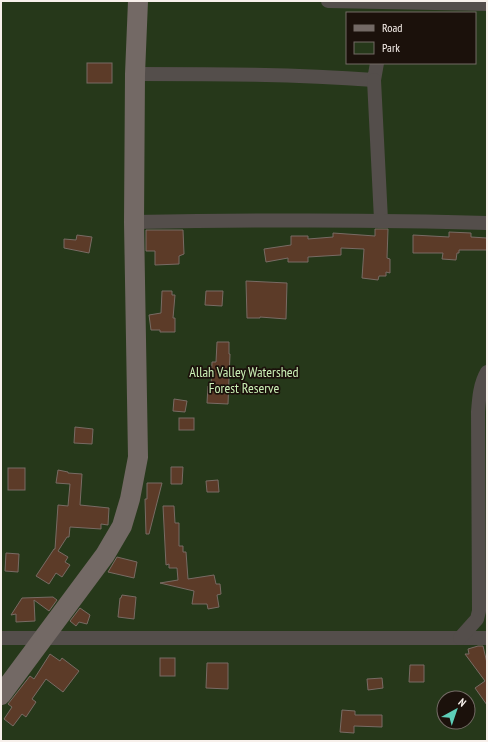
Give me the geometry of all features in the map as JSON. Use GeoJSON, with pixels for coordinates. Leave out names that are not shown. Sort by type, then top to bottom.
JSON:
{"type":"FeatureCollection","features":[{"type":"Feature","properties":{"kind":"street"},"geometry":{"type":"LineString","coordinates":[[1,695],[105,555],[122,526],[130,499],[138,457],[134,222],[135,74],[138,1]]}},
{"type":"Feature","properties":{"kind":"street"},"geometry":{"type":"LineString","coordinates":[[328,1],[386,6],[487,4]]}},
{"type":"Feature","properties":{"kind":"street"},"geometry":{"type":"LineString","coordinates":[[377,64],[374,80],[380,220]]}},
{"type":"Feature","properties":{"kind":"street"},"geometry":{"type":"LineString","coordinates":[[135,74],[241,75],[374,80]]}},
{"type":"Feature","properties":{"kind":"street"},"geometry":{"type":"LineString","coordinates":[[134,222],[380,220],[487,223]]}},
{"type":"Feature","properties":{"kind":"street"},"geometry":{"type":"LineString","coordinates":[[460,638],[476,619],[479,611],[478,412],[480,391],[483,378],[487,372]]}},
{"type":"Feature","properties":{"kind":"street"},"geometry":{"type":"LineString","coordinates":[[1,638],[487,638]]}},
{"type":"Feature","properties":{"kind":"green space","name":"Allah Valley Watershed Forest Reserve"},"geometry":{"type":"Polygon","coordinates":[[[1,1],[487,1],[487,741],[1,741],[1,1]]]}},
{"type":"Feature","properties":{"kind":"building"},"geometry":{"type":"Polygon","coordinates":[[[87,63],[112,63],[112,83],[87,83],[87,63]]]}},
{"type":"Feature","properties":{"kind":"building"},"geometry":{"type":"Polygon","coordinates":[[[375,229],[388,229],[387,258],[390,259],[390,273],[386,272],[386,276],[379,276],[378,280],[362,278],[364,249],[341,248],[341,255],[308,257],[308,262],[288,262],[288,258],[266,262],[264,249],[291,245],[291,236],[308,236],[308,239],[333,237],[333,233],[375,236],[375,229]]]}},
{"type":"Feature","properties":{"kind":"building"},"geometry":{"type":"Polygon","coordinates":[[[146,230],[183,230],[184,254],[179,256],[179,264],[155,265],[155,251],[146,251],[146,230]]]}},
{"type":"Feature","properties":{"kind":"building"},"geometry":{"type":"Polygon","coordinates":[[[449,232],[471,233],[471,237],[487,238],[487,250],[459,250],[456,260],[442,259],[443,253],[413,253],[413,235],[449,237],[449,232]]]}},
{"type":"Feature","properties":{"kind":"building"},"geometry":{"type":"Polygon","coordinates":[[[77,235],[92,237],[89,253],[64,248],[64,239],[76,240],[77,235]]]}},
{"type":"Feature","properties":{"kind":"building"},"geometry":{"type":"Polygon","coordinates":[[[246,281],[287,283],[286,319],[260,317],[247,318],[246,281]]]}},
{"type":"Feature","properties":{"kind":"building"},"geometry":{"type":"Polygon","coordinates":[[[162,291],[172,291],[172,295],[175,295],[173,318],[175,318],[175,332],[160,332],[160,330],[151,330],[149,315],[161,313],[162,291]]]}},
{"type":"Feature","properties":{"kind":"building"},"geometry":{"type":"Polygon","coordinates":[[[206,291],[223,291],[222,306],[205,305],[206,291]]]}},
{"type":"Feature","properties":{"kind":"building"},"geometry":{"type":"Polygon","coordinates":[[[217,342],[229,342],[228,404],[207,403],[208,386],[211,386],[212,362],[216,362],[217,342]]]}},
{"type":"Feature","properties":{"kind":"building"},"geometry":{"type":"Polygon","coordinates":[[[174,399],[187,401],[185,412],[173,411],[174,399]]]}},
{"type":"Feature","properties":{"kind":"building"},"geometry":{"type":"Polygon","coordinates":[[[179,418],[194,418],[194,430],[179,430],[179,418]]]}},
{"type":"Feature","properties":{"kind":"building"},"geometry":{"type":"Polygon","coordinates":[[[75,427],[93,429],[92,444],[74,443],[75,427]]]}},
{"type":"Feature","properties":{"kind":"building"},"geometry":{"type":"Polygon","coordinates":[[[171,467],[183,467],[182,484],[171,484],[171,467]]]}},
{"type":"Feature","properties":{"kind":"building"},"geometry":{"type":"Polygon","coordinates":[[[8,468],[25,468],[25,490],[8,490],[8,468]]]}},
{"type":"Feature","properties":{"kind":"building"},"geometry":{"type":"Polygon","coordinates":[[[58,470],[68,473],[82,474],[80,505],[109,508],[108,525],[101,524],[101,529],[70,527],[69,537],[67,537],[58,551],[68,557],[65,562],[70,565],[62,577],[56,573],[49,584],[36,576],[55,549],[58,505],[68,506],[70,484],[56,483],[58,470]]]}},
{"type":"Feature","properties":{"kind":"building"},"geometry":{"type":"Polygon","coordinates":[[[218,480],[219,492],[207,492],[206,481],[218,480]]]}},
{"type":"Feature","properties":{"kind":"building"},"geometry":{"type":"Polygon","coordinates":[[[147,483],[162,483],[149,534],[146,534],[145,499],[147,499],[147,483]]]}},
{"type":"Feature","properties":{"kind":"building"},"geometry":{"type":"Polygon","coordinates":[[[163,506],[174,506],[175,523],[179,523],[179,546],[183,546],[183,552],[186,552],[188,579],[214,575],[216,584],[220,584],[221,594],[217,595],[219,607],[208,609],[207,604],[192,604],[194,591],[160,583],[178,580],[177,568],[169,568],[169,564],[166,565],[163,506]]]}},
{"type":"Feature","properties":{"kind":"building"},"geometry":{"type":"Polygon","coordinates":[[[6,553],[19,554],[18,572],[5,571],[6,553]]]}},
{"type":"Feature","properties":{"kind":"building"},"geometry":{"type":"Polygon","coordinates":[[[117,557],[137,562],[134,578],[108,572],[117,557]]]}},
{"type":"Feature","properties":{"kind":"building"},"geometry":{"type":"Polygon","coordinates":[[[122,595],[136,597],[134,619],[118,617],[120,598],[122,595]]]}},
{"type":"Feature","properties":{"kind":"building"},"geometry":{"type":"Polygon","coordinates":[[[53,597],[57,600],[49,611],[34,600],[35,621],[16,622],[16,614],[11,615],[22,598],[53,597]]]}},
{"type":"Feature","properties":{"kind":"building"},"geometry":{"type":"Polygon","coordinates":[[[80,608],[90,615],[87,624],[79,622],[76,626],[70,621],[80,608]]]}},
{"type":"Feature","properties":{"kind":"building"},"geometry":{"type":"Polygon","coordinates":[[[483,646],[487,663],[487,705],[475,688],[485,681],[465,654],[469,654],[468,649],[483,646]]]}},
{"type":"Feature","properties":{"kind":"building"},"geometry":{"type":"Polygon","coordinates":[[[50,654],[60,661],[62,658],[79,671],[63,692],[46,679],[32,699],[36,702],[26,717],[22,714],[13,726],[4,719],[12,707],[8,704],[30,676],[34,679],[50,654]]]}},
{"type":"Feature","properties":{"kind":"building"},"geometry":{"type":"Polygon","coordinates":[[[160,658],[175,658],[175,676],[160,676],[160,658]]]}},
{"type":"Feature","properties":{"kind":"building"},"geometry":{"type":"Polygon","coordinates":[[[207,663],[228,663],[228,689],[206,688],[207,663]]]}},
{"type":"Feature","properties":{"kind":"building"},"geometry":{"type":"Polygon","coordinates":[[[410,665],[424,665],[424,682],[409,682],[410,665]]]}},
{"type":"Feature","properties":{"kind":"building"},"geometry":{"type":"Polygon","coordinates":[[[382,678],[383,688],[368,690],[367,679],[382,678]]]}},
{"type":"Feature","properties":{"kind":"building"},"geometry":{"type":"Polygon","coordinates":[[[342,710],[355,711],[355,715],[382,715],[382,727],[354,726],[354,733],[340,732],[342,710]]]}}]}
